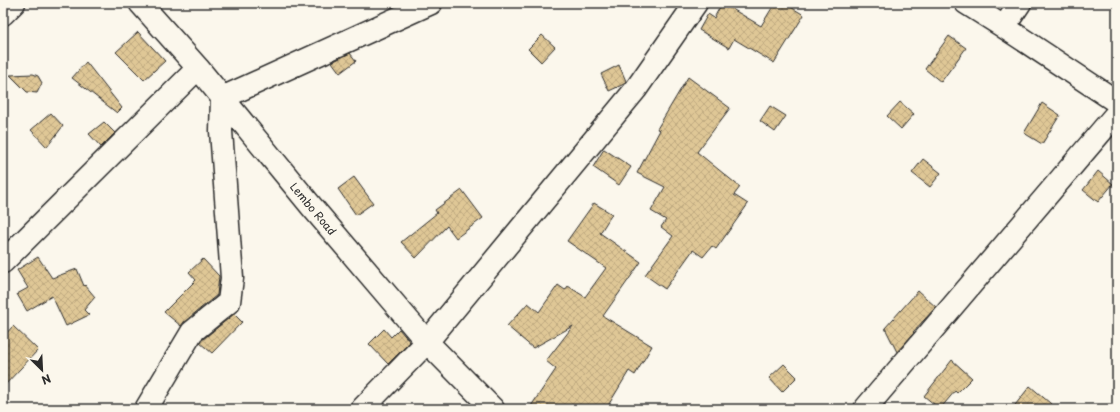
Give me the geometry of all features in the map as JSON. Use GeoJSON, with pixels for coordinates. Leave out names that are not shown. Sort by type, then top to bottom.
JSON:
{"type":"FeatureCollection","features":[{"type":"Feature","properties":{"kind":"street"},"geometry":{"type":"LineString","coordinates":[[3,14],[14,3]]}},
{"type":"Feature","properties":{"kind":"street","name":"Lembo Road"},"geometry":{"type":"LineString","coordinates":[[140,3],[198,68],[312,207],[427,342],[493,409]]}},
{"type":"Feature","properties":{"kind":"street"},"geometry":{"type":"LineString","coordinates":[[146,409],[192,332],[229,302],[232,278],[221,131],[222,98],[431,3]]}},
{"type":"Feature","properties":{"kind":"street"},"geometry":{"type":"LineString","coordinates":[[362,409],[427,342],[636,89],[696,3]]}},
{"type":"Feature","properties":{"kind":"street"},"geometry":{"type":"LineString","coordinates":[[966,3],[1117,102]]}},
{"type":"Feature","properties":{"kind":"street"},"geometry":{"type":"LineString","coordinates":[[1004,27],[1020,3]]}},
{"type":"Feature","properties":{"kind":"street"},"geometry":{"type":"LineString","coordinates":[[3,262],[198,68]]}},
{"type":"Feature","properties":{"kind":"street"},"geometry":{"type":"LineString","coordinates":[[865,409],[1117,113]]}},
{"type":"Feature","properties":{"kind":"building"},"geometry":{"type":"Polygon","coordinates":[[[722,3],[761,26],[775,3],[784,3],[804,15],[774,63],[734,39],[729,48],[699,30],[708,14],[714,18],[722,3]]]}},
{"type":"Feature","properties":{"kind":"building"},"geometry":{"type":"Polygon","coordinates":[[[138,32],[165,61],[144,80],[116,52],[138,32]]]}},
{"type":"Feature","properties":{"kind":"building"},"geometry":{"type":"Polygon","coordinates":[[[542,35],[555,47],[541,62],[528,49],[542,35]]]}},
{"type":"Feature","properties":{"kind":"building"},"geometry":{"type":"Polygon","coordinates":[[[949,36],[966,48],[941,82],[925,69],[949,36]]]}},
{"type":"Feature","properties":{"kind":"building"},"geometry":{"type":"Polygon","coordinates":[[[350,53],[356,61],[340,73],[332,62],[350,53]]]}},
{"type":"Feature","properties":{"kind":"building"},"geometry":{"type":"Polygon","coordinates":[[[86,62],[122,108],[117,113],[72,78],[86,62]]]}},
{"type":"Feature","properties":{"kind":"building"},"geometry":{"type":"Polygon","coordinates":[[[619,65],[626,81],[624,84],[609,91],[601,74],[619,65]]]}},
{"type":"Feature","properties":{"kind":"building"},"geometry":{"type":"Polygon","coordinates":[[[33,74],[38,76],[42,83],[37,93],[27,92],[10,75],[33,74]]]}},
{"type":"Feature","properties":{"kind":"building"},"geometry":{"type":"Polygon","coordinates":[[[688,77],[730,108],[697,152],[740,187],[734,195],[748,204],[716,249],[712,246],[703,257],[693,250],[665,289],[645,275],[673,236],[661,227],[666,220],[651,211],[665,187],[637,173],[660,130],[657,129],[688,77]]]}},
{"type":"Feature","properties":{"kind":"building"},"geometry":{"type":"Polygon","coordinates":[[[900,102],[914,114],[901,129],[887,116],[900,102]]]}},
{"type":"Feature","properties":{"kind":"building"},"geometry":{"type":"Polygon","coordinates":[[[1042,103],[1060,115],[1042,144],[1024,133],[1042,103]]]}},
{"type":"Feature","properties":{"kind":"building"},"geometry":{"type":"Polygon","coordinates":[[[770,106],[786,116],[775,132],[760,121],[770,106]]]}},
{"type":"Feature","properties":{"kind":"building"},"geometry":{"type":"Polygon","coordinates":[[[51,113],[63,126],[47,147],[31,130],[51,113]]]}},
{"type":"Feature","properties":{"kind":"building"},"geometry":{"type":"Polygon","coordinates":[[[104,122],[115,133],[101,147],[89,134],[104,122]]]}},
{"type":"Feature","properties":{"kind":"building"},"geometry":{"type":"Polygon","coordinates":[[[604,149],[631,167],[619,185],[593,167],[604,149]]]}},
{"type":"Feature","properties":{"kind":"building"},"geometry":{"type":"Polygon","coordinates":[[[923,159],[941,173],[930,187],[912,173],[923,159]]]}},
{"type":"Feature","properties":{"kind":"building"},"geometry":{"type":"Polygon","coordinates":[[[1098,171],[1113,184],[1098,202],[1083,190],[1098,171]]]}},
{"type":"Feature","properties":{"kind":"building"},"geometry":{"type":"Polygon","coordinates":[[[354,177],[373,203],[356,215],[338,189],[354,177]]]}},
{"type":"Feature","properties":{"kind":"building"},"geometry":{"type":"Polygon","coordinates":[[[462,190],[483,218],[456,238],[447,226],[416,258],[401,242],[437,213],[435,210],[462,190]]]}},
{"type":"Feature","properties":{"kind":"building"},"geometry":{"type":"Polygon","coordinates":[[[594,203],[612,214],[600,233],[641,262],[603,316],[652,346],[635,375],[629,371],[606,409],[529,409],[556,369],[546,361],[573,326],[533,348],[507,326],[528,303],[539,312],[558,285],[565,290],[568,286],[585,297],[606,268],[567,241],[594,203]]]}},
{"type":"Feature","properties":{"kind":"building"},"geometry":{"type":"Polygon","coordinates":[[[38,257],[52,278],[77,269],[84,286],[85,285],[95,297],[84,310],[89,315],[66,326],[52,296],[27,311],[17,294],[28,288],[17,270],[38,257]]]}},
{"type":"Feature","properties":{"kind":"building"},"geometry":{"type":"Polygon","coordinates":[[[203,259],[219,276],[217,295],[181,326],[164,312],[196,280],[189,272],[203,259]]]}},
{"type":"Feature","properties":{"kind":"building"},"geometry":{"type":"Polygon","coordinates":[[[918,291],[936,307],[897,352],[885,328],[918,291]]]}},
{"type":"Feature","properties":{"kind":"building"},"geometry":{"type":"Polygon","coordinates":[[[234,314],[242,322],[212,353],[200,343],[234,314]]]}},
{"type":"Feature","properties":{"kind":"building"},"geometry":{"type":"Polygon","coordinates":[[[13,326],[38,350],[3,387],[3,337],[13,326]]]}},
{"type":"Feature","properties":{"kind":"building"},"geometry":{"type":"Polygon","coordinates":[[[384,329],[391,337],[399,329],[410,342],[388,364],[369,344],[384,329]]]}},
{"type":"Feature","properties":{"kind":"building"},"geometry":{"type":"Polygon","coordinates":[[[952,360],[972,378],[957,393],[955,391],[940,409],[924,396],[952,360]]]}},
{"type":"Feature","properties":{"kind":"building"},"geometry":{"type":"Polygon","coordinates":[[[784,364],[797,377],[782,392],[769,378],[784,364]]]}},
{"type":"Feature","properties":{"kind":"building"},"geometry":{"type":"Polygon","coordinates":[[[1030,386],[1057,409],[1012,409],[1030,386]]]}}]}
